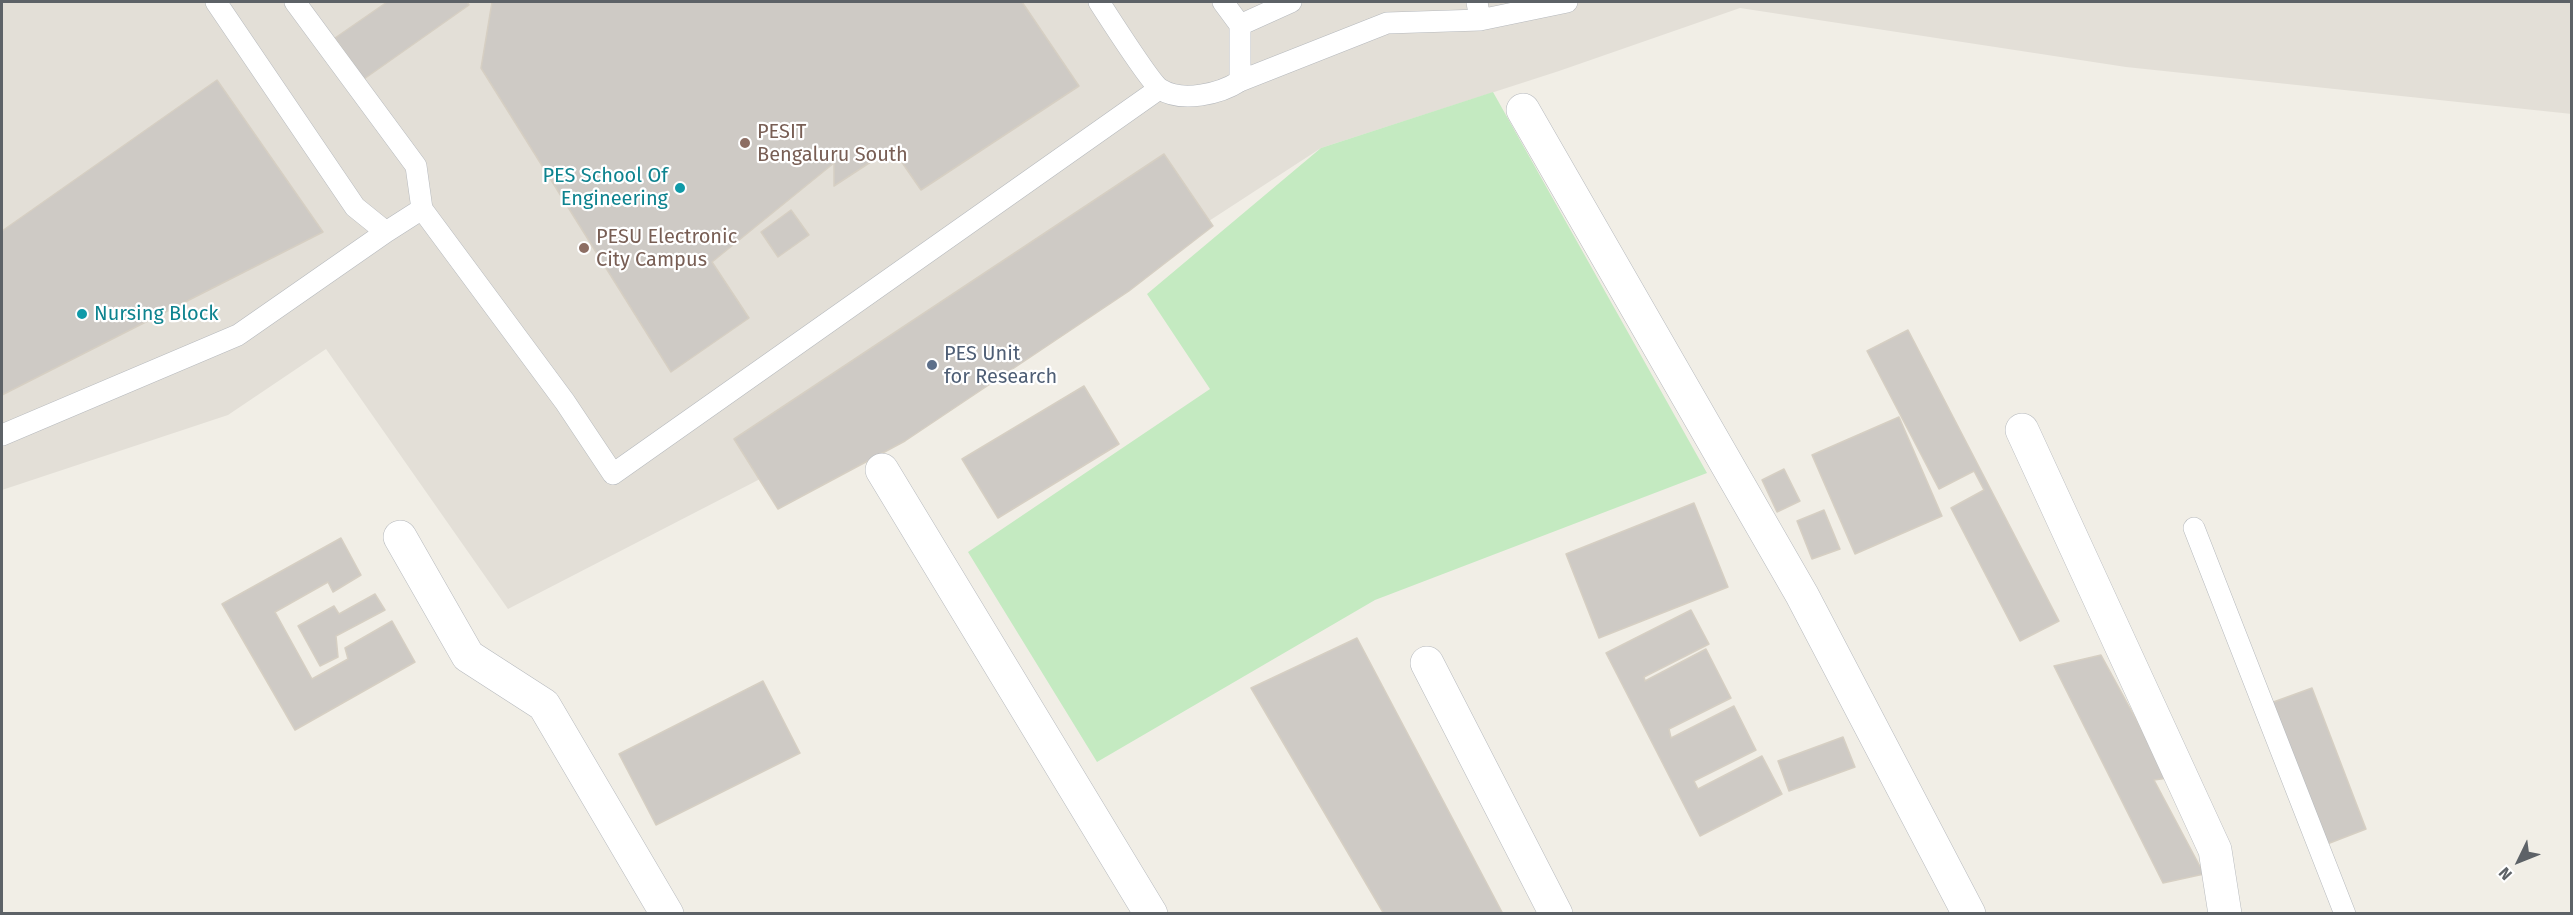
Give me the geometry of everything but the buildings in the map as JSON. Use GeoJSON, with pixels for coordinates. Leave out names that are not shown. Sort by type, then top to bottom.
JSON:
{"type":"FeatureCollection","features":[{"type":"Feature","properties":{"kind":"street"},"geometry":{"type":"LineString","coordinates":[[1523,110],[1802,595],[1970,914]]}},
{"type":"Feature","properties":{"kind":"street"},"geometry":{"type":"LineString","coordinates":[[2022,430],[2215,850],[2225,901],[2225,914]]}},
{"type":"Feature","properties":{"kind":"street"},"geometry":{"type":"LineString","coordinates":[[882,470],[1151,914]]}},
{"type":"Feature","properties":{"kind":"street"},"geometry":{"type":"LineString","coordinates":[[400,537],[468,656],[544,705],[667,914]]}},
{"type":"Feature","properties":{"kind":"street"},"geometry":{"type":"LineString","coordinates":[[1426,663],[1556,914]]}},
{"type":"Feature","properties":{"kind":"lane"},"geometry":{"type":"LineString","coordinates":[[216,2],[355,207],[386,232]]}},
{"type":"Feature","properties":{"kind":"lane"},"geometry":{"type":"LineString","coordinates":[[296,2],[416,166],[422,208],[565,402],[613,474],[1159,89]]}},
{"type":"Feature","properties":{"kind":"lane"},"geometry":{"type":"LineString","coordinates":[[1099,2],[1159,89],[1186,97],[1231,87],[1240,81],[1387,23],[1567,2]]}},
{"type":"Feature","properties":{"kind":"lane"},"geometry":{"type":"LineString","coordinates":[[1223,2],[1240,25],[1240,81]]}},
{"type":"Feature","properties":{"kind":"lane"},"geometry":{"type":"LineString","coordinates":[[1240,25],[1292,2]]}},
{"type":"Feature","properties":{"kind":"lane"},"geometry":{"type":"LineString","coordinates":[[2,435],[238,335],[422,208]]}},
{"type":"Feature","properties":{"kind":"lane"},"geometry":{"type":"LineString","coordinates":[[2194,528],[2345,914]]}},
{"type":"Feature","properties":{"kind":"shaded area","name":"PESU Electronic City Campus"},"geometry":{"type":"Polygon","coordinates":[[[2,2],[2571,2],[2572,114],[2126,67],[1740,8],[1559,71],[1321,148],[1014,348],[508,609],[326,349],[228,415],[2,490],[2,2]]]}},
{"type":"Feature","properties":{"kind":"green space"},"geometry":{"type":"Polygon","coordinates":[[[1493,92],[1707,473],[1375,600],[1097,762],[968,552],[1210,389],[1147,294],[1321,148],[1493,92]]]}},
{"type":"Feature","properties":{"kind":"place","name":"PESIT Bengaluru South"},"geometry":{"type":"Point","coordinates":[745,143]}},
{"type":"Feature","properties":{"kind":"place","name":"PES School Of Engineering"},"geometry":{"type":"Point","coordinates":[680,188]}},
{"type":"Feature","properties":{"kind":"place","name":"PESU Electronic City Campus"},"geometry":{"type":"Point","coordinates":[584,248]}},
{"type":"Feature","properties":{"kind":"place","name":"Nursing Block"},"geometry":{"type":"Point","coordinates":[82,314]}},
{"type":"Feature","properties":{"kind":"place","name":"PES Unit for Research"},"geometry":{"type":"Point","coordinates":[932,365]}}]}
